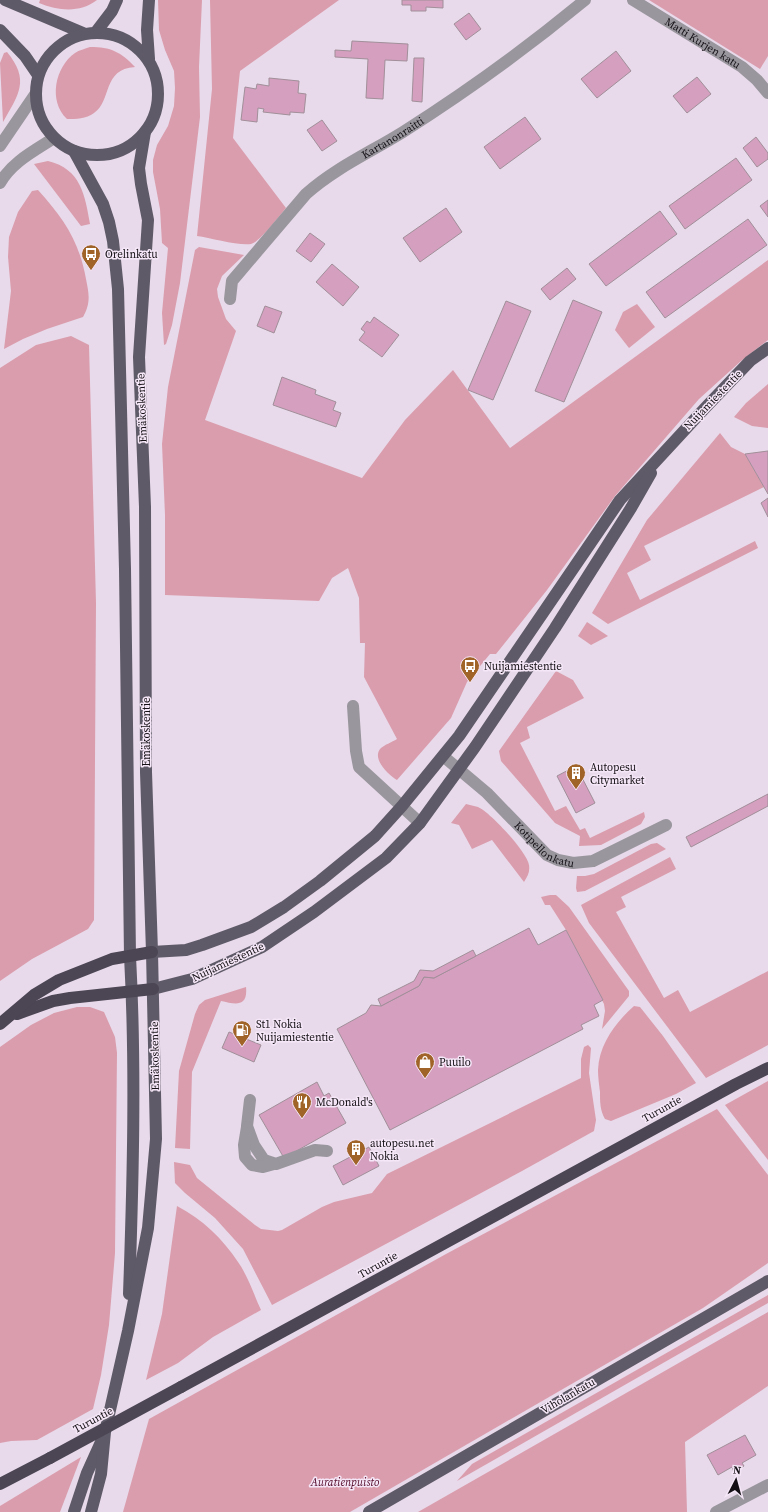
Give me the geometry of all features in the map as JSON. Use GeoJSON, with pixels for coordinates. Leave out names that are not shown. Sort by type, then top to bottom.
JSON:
{"type":"FeatureCollection","features":[{"type":"Feature","properties":{"kind":"highway"},"geometry":{"type":"LineString","coordinates":[[0,1024],[34,995],[59,980],[112,959],[152,952]]}},
{"type":"Feature","properties":{"kind":"highway"},"geometry":{"type":"LineString","coordinates":[[10,1016],[52,1002],[70,998],[153,989]]}},
{"type":"Feature","properties":{"kind":"highway","name":"Turuntie"},"geometry":{"type":"LineString","coordinates":[[0,1484],[768,1068]]}},
{"type":"Feature","properties":{"kind":"highway"},"geometry":{"type":"LineString","coordinates":[[0,1479],[19,1474]]}},
{"type":"Feature","properties":{"kind":"main road"},"geometry":{"type":"LineString","coordinates":[[5,0],[83,33]]}},
{"type":"Feature","properties":{"kind":"main road"},"geometry":{"type":"LineString","coordinates":[[96,32],[112,11],[117,0]]}},
{"type":"Feature","properties":{"kind":"main road"},"geometry":{"type":"LineString","coordinates":[[149,0],[147,30],[149,59]]}},
{"type":"Feature","properties":{"kind":"main road"},"geometry":{"type":"LineString","coordinates":[[0,30],[25,56],[38,75]]}},
{"type":"Feature","properties":{"kind":"main road"},"geometry":{"type":"LineString","coordinates":[[96,32],[111,34],[126,39],[138,48],[149,59],[156,73],[159,89],[158,104],[153,119],[145,132],[131,146],[113,153],[93,155],[74,151],[54,138],[40,118],[36,93],[38,75],[46,59],[58,46],[70,38],[83,33],[96,32]]}},
{"type":"Feature","properties":{"kind":"main road","name":"Emäkoskentie"},"geometry":{"type":"LineString","coordinates":[[91,1512],[101,1474],[105,1432],[128,1331],[148,1228],[156,1139],[146,772],[146,508],[140,357],[148,220],[141,184],[140,168],[145,132]]}},
{"type":"Feature","properties":{"kind":"main road","name":"Emäkoskentie"},"geometry":{"type":"LineString","coordinates":[[74,151],[103,204],[109,222],[113,241],[118,289],[125,561],[134,1142],[128,1331]]}},
{"type":"Feature","properties":{"kind":"main road","name":"Nuijamiestentie"},"geometry":{"type":"LineString","coordinates":[[152,952],[186,950],[251,927],[284,907],[326,876],[375,836],[402,806],[459,736],[620,500],[750,361],[768,348]]}},
{"type":"Feature","properties":{"kind":"main road","name":"Nuijamiestentie"},"geometry":{"type":"LineString","coordinates":[[153,989],[192,979],[262,948],[314,912],[386,858],[420,823],[459,769],[559,622],[631,508],[662,454]]}},
{"type":"Feature","properties":{"kind":"main road","name":"Viholankatu"},"geometry":{"type":"LineString","coordinates":[[369,1512],[768,1281]]}},
{"type":"Feature","properties":{"kind":"main road","name":"Emäkoskentie"},"geometry":{"type":"LineString","coordinates":[[74,1512],[87,1473],[105,1432]]}},
{"type":"Feature","properties":{"kind":"street","name":"Kartanonraitti"},"geometry":{"type":"LineString","coordinates":[[230,299],[232,281],[306,194],[320,181],[402,132],[469,89],[547,32],[585,0]]}},
{"type":"Feature","properties":{"kind":"street","name":"Matti Kurjen katu"},"geometry":{"type":"LineString","coordinates":[[633,0],[742,67],[757,80],[768,93]]}},
{"type":"Feature","properties":{"kind":"street"},"geometry":{"type":"LineString","coordinates":[[0,146],[36,93]]}},
{"type":"Feature","properties":{"kind":"street"},"geometry":{"type":"LineString","coordinates":[[0,183],[6,172],[20,160],[54,138]]}},
{"type":"Feature","properties":{"kind":"street"},"geometry":{"type":"LineString","coordinates":[[353,706],[356,751],[359,767],[420,823]]}},
{"type":"Feature","properties":{"kind":"street","name":"Kotipellonkatu"},"geometry":{"type":"LineString","coordinates":[[443,756],[487,793],[547,855],[558,860],[573,863],[593,861],[666,825]]}},
{"type":"Feature","properties":{"kind":"street"},"geometry":{"type":"LineString","coordinates":[[250,1100],[248,1126],[254,1145],[264,1160],[276,1164],[315,1150],[327,1151]]}},
{"type":"Feature","properties":{"kind":"street"},"geometry":{"type":"LineString","coordinates":[[716,1512],[768,1485]]}},
{"type":"Feature","properties":{"kind":"green space"},"geometry":{"type":"Polygon","coordinates":[[[40,0],[97,0],[84,7],[76,9],[62,9],[39,3],[40,0]]]}},
{"type":"Feature","properties":{"kind":"green space"},"geometry":{"type":"Polygon","coordinates":[[[158,0],[202,0],[199,67],[200,117],[180,283],[172,325],[166,344],[164,345],[162,313],[168,248],[162,243],[160,209],[153,172],[153,160],[157,145],[168,126],[174,106],[175,88],[174,71],[165,50],[159,30],[158,0]]]}},
{"type":"Feature","properties":{"kind":"green space"},"geometry":{"type":"Polygon","coordinates":[[[210,0],[339,0],[240,71],[233,138],[286,208],[264,234],[251,244],[232,243],[197,236],[212,89],[210,0]]]}},
{"type":"Feature","properties":{"kind":"green space"},"geometry":{"type":"Polygon","coordinates":[[[649,0],[768,0],[768,56],[760,69],[649,0]]]}},
{"type":"Feature","properties":{"kind":"green space"},"geometry":{"type":"Polygon","coordinates":[[[90,47],[104,48],[115,51],[135,67],[125,69],[117,73],[112,79],[100,108],[94,113],[84,118],[67,119],[61,112],[57,103],[56,84],[68,59],[80,50],[90,47]]]}},
{"type":"Feature","properties":{"kind":"green space"},"geometry":{"type":"Polygon","coordinates":[[[7,52],[18,71],[20,87],[14,103],[3,122],[0,63],[4,53],[7,52]]]}},
{"type":"Feature","properties":{"kind":"green space"},"geometry":{"type":"Polygon","coordinates":[[[48,161],[68,170],[80,185],[86,203],[90,224],[81,226],[34,164],[48,161]]]}},
{"type":"Feature","properties":{"kind":"green space"},"geometry":{"type":"Polygon","coordinates":[[[38,190],[55,210],[69,230],[74,241],[83,265],[88,289],[88,303],[83,317],[47,329],[4,349],[11,291],[8,257],[9,237],[18,212],[32,191],[38,190]]]}},
{"type":"Feature","properties":{"kind":"green space"},"geometry":{"type":"Polygon","coordinates":[[[199,247],[244,255],[222,276],[217,289],[218,297],[226,319],[236,331],[205,420],[362,478],[405,420],[453,370],[510,448],[768,260],[768,340],[741,361],[699,399],[615,496],[547,590],[496,654],[490,654],[467,682],[451,718],[397,780],[382,767],[378,758],[380,749],[397,739],[364,677],[365,643],[360,643],[359,598],[348,568],[332,578],[319,601],[165,595],[165,515],[162,444],[168,387],[195,250],[199,247]]]}},
{"type":"Feature","properties":{"kind":"green space"},"geometry":{"type":"Polygon","coordinates":[[[637,304],[655,327],[629,348],[615,330],[623,312],[637,304]]]}},
{"type":"Feature","properties":{"kind":"green space"},"geometry":{"type":"Polygon","coordinates":[[[71,336],[89,345],[96,603],[94,920],[88,929],[32,959],[0,981],[0,368],[36,345],[71,336]]]}},
{"type":"Feature","properties":{"kind":"green space"},"geometry":{"type":"Polygon","coordinates":[[[768,384],[768,428],[752,426],[734,417],[746,403],[768,384]]]}},
{"type":"Feature","properties":{"kind":"green space"},"geometry":{"type":"Polygon","coordinates":[[[720,433],[731,447],[745,454],[764,487],[644,546],[651,560],[627,573],[640,600],[755,541],[758,548],[608,624],[592,613],[647,520],[720,433]]]}},
{"type":"Feature","properties":{"kind":"green space"},"geometry":{"type":"Polygon","coordinates":[[[587,622],[608,636],[591,645],[578,636],[587,622]]]}},
{"type":"Feature","properties":{"kind":"green space"},"geometry":{"type":"Polygon","coordinates":[[[556,671],[573,680],[584,698],[527,727],[530,738],[520,743],[555,811],[566,806],[580,830],[585,828],[590,838],[644,812],[645,817],[641,824],[601,845],[579,846],[580,836],[555,823],[501,761],[499,751],[556,671]]]}},
{"type":"Feature","properties":{"kind":"green space"},"geometry":{"type":"Polygon","coordinates":[[[466,804],[484,810],[499,824],[522,851],[529,865],[527,878],[524,882],[492,840],[472,849],[459,825],[451,823],[466,804]]]}},
{"type":"Feature","properties":{"kind":"green space"},"geometry":{"type":"Polygon","coordinates":[[[657,843],[666,849],[585,891],[577,892],[577,876],[594,874],[651,844],[657,843]]]}},
{"type":"Feature","properties":{"kind":"green space"},"geometry":{"type":"Polygon","coordinates":[[[670,857],[676,869],[621,897],[626,907],[616,912],[664,998],[678,990],[690,1012],[768,971],[768,1045],[706,1078],[589,923],[581,905],[670,857]]]}},
{"type":"Feature","properties":{"kind":"green space"},"geometry":{"type":"Polygon","coordinates":[[[556,895],[569,907],[629,991],[629,996],[602,1029],[605,1011],[604,1004],[566,930],[550,905],[545,905],[541,897],[556,895]]]}},
{"type":"Feature","properties":{"kind":"green space"},"geometry":{"type":"Polygon","coordinates":[[[246,987],[245,998],[240,1003],[221,1001],[192,1072],[190,1149],[175,1148],[179,1071],[195,1014],[199,1005],[205,1000],[246,987]]]}},
{"type":"Feature","properties":{"kind":"green space"},"geometry":{"type":"Polygon","coordinates":[[[634,1006],[640,1007],[663,1036],[696,1083],[676,1094],[611,1121],[605,1119],[601,1109],[598,1073],[599,1060],[605,1043],[615,1026],[634,1006]]]}},
{"type":"Feature","properties":{"kind":"green space"},"geometry":{"type":"Polygon","coordinates":[[[77,1007],[90,1007],[104,1012],[115,1037],[117,1053],[115,1253],[109,1325],[101,1375],[93,1409],[37,1440],[0,1443],[0,1047],[31,1025],[54,1013],[77,1007]]]}},
{"type":"Feature","properties":{"kind":"green space"},"geometry":{"type":"Polygon","coordinates":[[[588,1045],[591,1048],[589,1073],[596,1120],[594,1131],[272,1305],[243,1249],[215,1218],[175,1183],[174,1162],[190,1165],[197,1178],[255,1225],[261,1229],[282,1230],[322,1207],[334,1202],[372,1193],[387,1174],[581,1078],[581,1059],[584,1047],[588,1045]]]}},
{"type":"Feature","properties":{"kind":"green space"},"geometry":{"type":"Polygon","coordinates":[[[768,1081],[768,1160],[725,1105],[768,1081]]]}},
{"type":"Feature","properties":{"kind":"green space","name":"Auratienpuisto"},"geometry":{"type":"Polygon","coordinates":[[[717,1109],[768,1175],[768,1263],[703,1308],[350,1512],[123,1512],[149,1419],[446,1254],[717,1109]]]}},
{"type":"Feature","properties":{"kind":"green space"},"geometry":{"type":"Polygon","coordinates":[[[177,1206],[203,1223],[226,1245],[245,1273],[261,1310],[213,1337],[178,1363],[146,1380],[162,1314],[177,1206]]]}},
{"type":"Feature","properties":{"kind":"green space"},"geometry":{"type":"Polygon","coordinates":[[[768,1295],[768,1303],[457,1481],[472,1464],[768,1295]]]}},
{"type":"Feature","properties":{"kind":"green space"},"geometry":{"type":"Polygon","coordinates":[[[768,1312],[768,1386],[685,1442],[687,1512],[418,1512],[768,1312]]]}},
{"type":"Feature","properties":{"kind":"green space"},"geometry":{"type":"Polygon","coordinates":[[[81,1457],[60,1512],[0,1512],[0,1506],[81,1457]]]}},
{"type":"Feature","properties":{"kind":"building"},"geometry":{"type":"Polygon","coordinates":[[[402,0],[443,0],[443,8],[426,7],[426,11],[411,11],[411,5],[402,5],[402,0]]]}},
{"type":"Feature","properties":{"kind":"building"},"geometry":{"type":"Polygon","coordinates":[[[469,13],[481,29],[466,40],[454,24],[469,13]]]}},
{"type":"Feature","properties":{"kind":"building"},"geometry":{"type":"Polygon","coordinates":[[[352,41],[408,44],[407,61],[385,60],[383,99],[366,98],[368,59],[335,57],[335,50],[351,51],[352,41]]]}},
{"type":"Feature","properties":{"kind":"building"},"geometry":{"type":"Polygon","coordinates":[[[616,51],[631,71],[597,98],[581,79],[616,51]]]}},
{"type":"Feature","properties":{"kind":"building"},"geometry":{"type":"Polygon","coordinates":[[[414,58],[424,58],[422,102],[412,101],[414,58]]]}},
{"type":"Feature","properties":{"kind":"building"},"geometry":{"type":"Polygon","coordinates":[[[697,77],[711,94],[687,113],[673,96],[697,77]]]}},
{"type":"Feature","properties":{"kind":"building"},"geometry":{"type":"Polygon","coordinates":[[[269,78],[299,81],[298,93],[306,94],[304,113],[290,112],[290,115],[263,112],[264,109],[258,108],[257,122],[241,120],[245,87],[256,89],[257,84],[269,86],[269,78]]]}},
{"type":"Feature","properties":{"kind":"building"},"geometry":{"type":"Polygon","coordinates":[[[525,117],[541,139],[500,169],[484,147],[525,117]]]}},
{"type":"Feature","properties":{"kind":"building"},"geometry":{"type":"Polygon","coordinates":[[[322,120],[337,141],[322,151],[307,130],[322,120]]]}},
{"type":"Feature","properties":{"kind":"building"},"geometry":{"type":"Polygon","coordinates":[[[756,137],[768,153],[768,159],[757,167],[743,148],[756,137]]]}},
{"type":"Feature","properties":{"kind":"building"},"geometry":{"type":"Polygon","coordinates":[[[736,158],[752,180],[685,229],[669,206],[736,158]]]}},
{"type":"Feature","properties":{"kind":"building"},"geometry":{"type":"Polygon","coordinates":[[[768,200],[768,217],[760,206],[768,200]]]}},
{"type":"Feature","properties":{"kind":"building"},"geometry":{"type":"Polygon","coordinates":[[[446,208],[462,232],[420,262],[403,238],[446,208]]]}},
{"type":"Feature","properties":{"kind":"building"},"geometry":{"type":"Polygon","coordinates":[[[660,211],[677,234],[606,286],[589,264],[660,211]]]}},
{"type":"Feature","properties":{"kind":"building"},"geometry":{"type":"Polygon","coordinates":[[[748,219],[767,245],[665,318],[646,292],[748,219]]]}},
{"type":"Feature","properties":{"kind":"building"},"geometry":{"type":"Polygon","coordinates":[[[310,233],[325,244],[311,262],[296,251],[310,233]]]}},
{"type":"Feature","properties":{"kind":"building"},"geometry":{"type":"Polygon","coordinates":[[[332,264],[359,287],[343,306],[316,282],[332,264]]]}},
{"type":"Feature","properties":{"kind":"building"},"geometry":{"type":"Polygon","coordinates":[[[567,268],[576,279],[550,300],[541,289],[567,268]]]}},
{"type":"Feature","properties":{"kind":"building"},"geometry":{"type":"Polygon","coordinates":[[[573,300],[602,312],[564,402],[535,391],[573,300]]]}},
{"type":"Feature","properties":{"kind":"building"},"geometry":{"type":"Polygon","coordinates":[[[506,301],[531,311],[493,400],[468,390],[506,301]]]}},
{"type":"Feature","properties":{"kind":"building"},"geometry":{"type":"Polygon","coordinates":[[[265,306],[282,312],[274,333],[257,326],[265,306]]]}},
{"type":"Feature","properties":{"kind":"building"},"geometry":{"type":"Polygon","coordinates":[[[374,317],[399,335],[382,357],[359,340],[365,332],[361,329],[367,321],[370,323],[374,317]]]}},
{"type":"Feature","properties":{"kind":"building"},"geometry":{"type":"Polygon","coordinates":[[[282,377],[316,390],[315,394],[336,402],[333,410],[341,413],[336,427],[273,405],[282,377]]]}},
{"type":"Feature","properties":{"kind":"building"},"geometry":{"type":"Polygon","coordinates":[[[768,451],[768,494],[745,454],[768,451]]]}},
{"type":"Feature","properties":{"kind":"building"},"geometry":{"type":"Polygon","coordinates":[[[768,498],[768,517],[761,503],[768,498]]]}},
{"type":"Feature","properties":{"kind":"building","name":"Autopesu Citymarket"},"geometry":{"type":"Polygon","coordinates":[[[576,766],[595,803],[576,813],[557,776],[576,766]]]}},
{"type":"Feature","properties":{"kind":"building"},"geometry":{"type":"Polygon","coordinates":[[[768,794],[768,806],[691,847],[686,837],[768,794]]]}},
{"type":"Feature","properties":{"kind":"building","name":"Puuilo"},"geometry":{"type":"Polygon","coordinates":[[[529,928],[538,945],[566,930],[603,1000],[594,1005],[599,1016],[581,1025],[583,1029],[390,1130],[337,1029],[366,1013],[371,1005],[381,1006],[419,986],[424,977],[434,978],[529,928]]]}},
{"type":"Feature","properties":{"kind":"building"},"geometry":{"type":"Polygon","coordinates":[[[473,950],[476,956],[434,978],[424,977],[419,986],[381,1006],[378,999],[414,981],[420,970],[433,971],[473,950]]]}},
{"type":"Feature","properties":{"kind":"building"},"geometry":{"type":"Polygon","coordinates":[[[229,1032],[261,1045],[254,1062],[222,1048],[229,1032]]]}},
{"type":"Feature","properties":{"kind":"building","name":"McDonald's"},"geometry":{"type":"Polygon","coordinates":[[[317,1082],[324,1096],[329,1093],[346,1123],[284,1158],[259,1115],[317,1082]]]}},
{"type":"Feature","properties":{"kind":"building","name":"autopesu.net Nokia"},"geometry":{"type":"Polygon","coordinates":[[[369,1147],[379,1166],[343,1185],[333,1166],[369,1147]]]}},
{"type":"Feature","properties":{"kind":"building"},"geometry":{"type":"Polygon","coordinates":[[[745,1435],[756,1455],[742,1463],[744,1466],[734,1472],[732,1467],[718,1475],[707,1455],[745,1435]]]}},
{"type":"Feature","properties":{"kind":"place","name":"Orelinkatu"},"geometry":{"type":"Point","coordinates":[91,271]}},
{"type":"Feature","properties":{"kind":"place","name":"Nuijamiestentie"},"geometry":{"type":"Point","coordinates":[470,683]}},
{"type":"Feature","properties":{"kind":"place","name":"Autopesu Citymarket"},"geometry":{"type":"Point","coordinates":[576,790]}},
{"type":"Feature","properties":{"kind":"place","name":"St1 Nokia Nuijamiestentie"},"geometry":{"type":"Point","coordinates":[242,1047]}},
{"type":"Feature","properties":{"kind":"place","name":"Puuilo"},"geometry":{"type":"Point","coordinates":[425,1079]}},
{"type":"Feature","properties":{"kind":"place","name":"McDonald's"},"geometry":{"type":"Point","coordinates":[302,1119]}},
{"type":"Feature","properties":{"kind":"place","name":"autopesu.net Nokia"},"geometry":{"type":"Point","coordinates":[356,1166]}}]}
